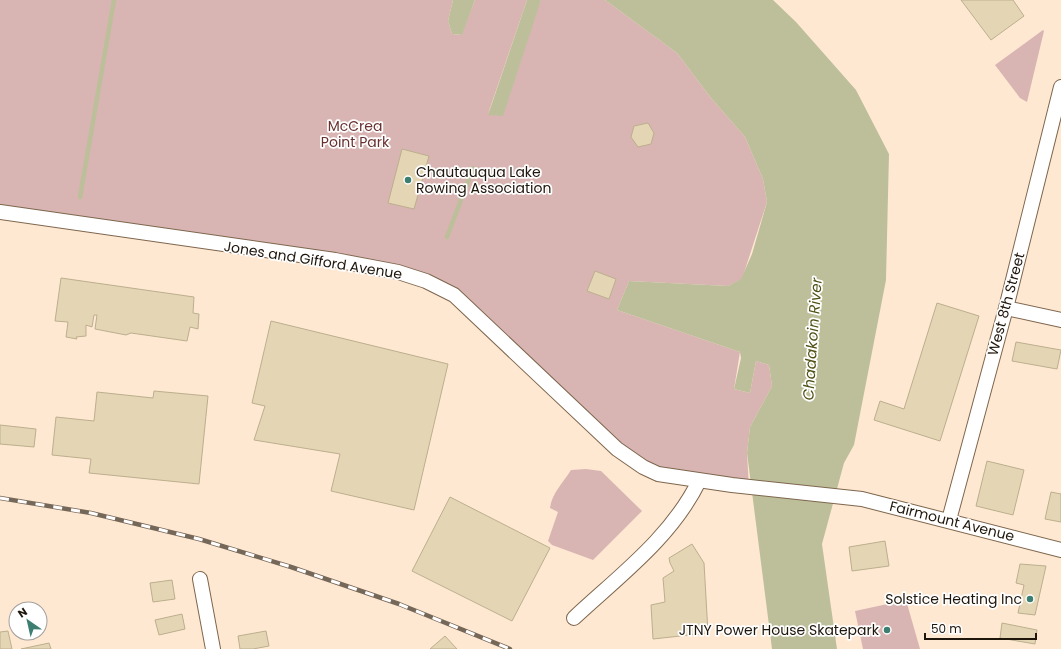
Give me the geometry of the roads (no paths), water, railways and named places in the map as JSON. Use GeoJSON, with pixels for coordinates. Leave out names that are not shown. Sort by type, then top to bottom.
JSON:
{"type":"FeatureCollection","features":[{"type":"Feature","properties":{"kind":"street","name":"West 8th Street"},"geometry":{"type":"LineString","coordinates":[[949,520],[1006,308],[1061,87]]}},
{"type":"Feature","properties":{"kind":"street","name":"Jones and Gifford Avenue"},"geometry":{"type":"LineString","coordinates":[[0,212],[335,260],[398,272],[426,281],[454,295],[617,449],[643,467],[658,474],[699,480]]}},
{"type":"Feature","properties":{"kind":"street"},"geometry":{"type":"LineString","coordinates":[[1006,308],[1061,320]]}},
{"type":"Feature","properties":{"kind":"street"},"geometry":{"type":"LineString","coordinates":[[574,618],[644,555],[669,528],[689,500],[699,480]]}},
{"type":"Feature","properties":{"kind":"street","name":"Fairmount Avenue"},"geometry":{"type":"LineString","coordinates":[[699,480],[862,499],[949,520],[1061,550]]}},
{"type":"Feature","properties":{"kind":"street"},"geometry":{"type":"LineString","coordinates":[[200,579],[213,649]]}},
{"type":"Feature","properties":{"kind":"water"},"geometry":{"type":"Polygon","coordinates":[[[453,0],[475,0],[462,35],[452,34],[448,21],[453,0]]]}},
{"type":"Feature","properties":{"kind":"water"},"geometry":{"type":"Polygon","coordinates":[[[527,0],[541,0],[503,116],[488,115],[527,0]]]}},
{"type":"Feature","properties":{"kind":"water","name":"Chadakoin River"},"geometry":{"type":"Polygon","coordinates":[[[605,0],[773,0],[796,22],[856,90],[889,154],[886,280],[854,445],[844,463],[822,544],[837,649],[772,649],[747,453],[750,427],[772,386],[769,365],[756,361],[750,393],[734,389],[741,358],[740,352],[617,310],[629,281],[728,286],[741,279],[752,254],[767,202],[763,179],[745,137],[711,98],[677,53],[605,0]]]}},
{"type":"Feature","properties":{"kind":"waterway"},"geometry":{"type":"LineString","coordinates":[[80,197],[114,0]]}},
{"type":"Feature","properties":{"kind":"waterway"},"geometry":{"type":"LineString","coordinates":[[447,237],[473,168]]}},
{"type":"Feature","properties":{"kind":"railway"},"geometry":{"type":"LineString","coordinates":[[0,498],[91,513],[199,539],[291,567],[399,604],[510,649]]}},
{"type":"Feature","properties":{"kind":"place","name":"Chautauqua Lake Rowing Association"},"geometry":{"type":"Point","coordinates":[408,180]}},
{"type":"Feature","properties":{"kind":"place","name":"Solstice Heating Inc"},"geometry":{"type":"Point","coordinates":[1030,599]}},
{"type":"Feature","properties":{"kind":"place","name":"JTNY Power House Skatepark"},"geometry":{"type":"Point","coordinates":[887,630]}},
{"type":"Feature","properties":{"kind":"park label","name":"McCrea Point Park"},"geometry":{"type":"Point","coordinates":[355,134]}}]}
